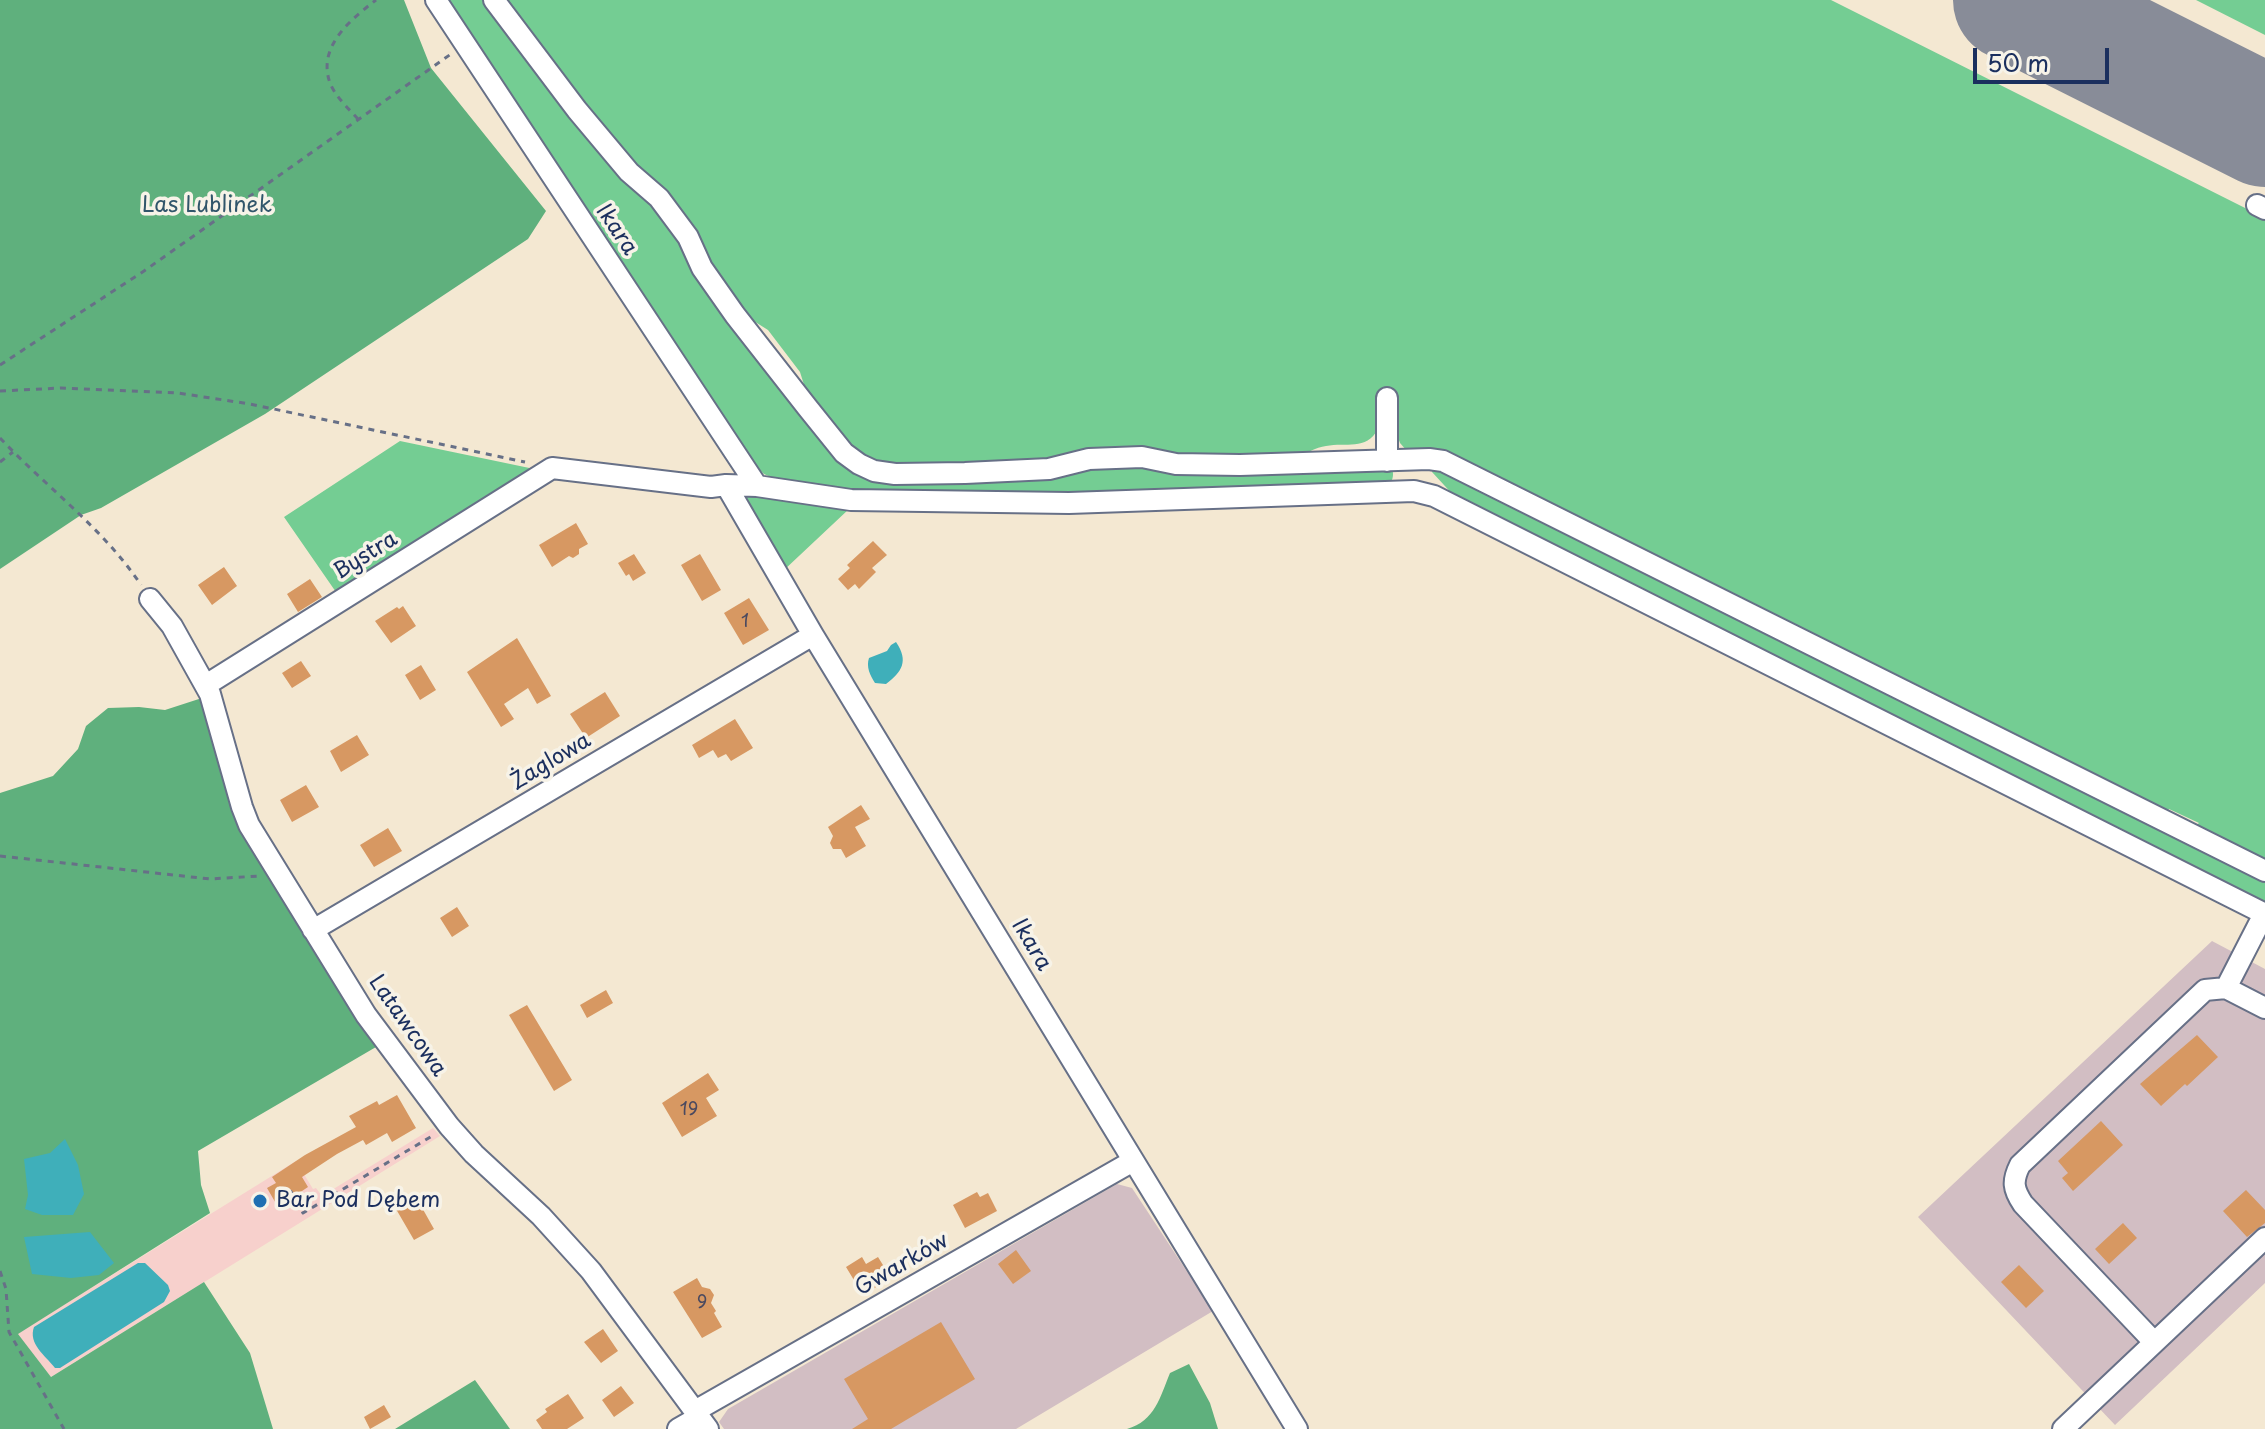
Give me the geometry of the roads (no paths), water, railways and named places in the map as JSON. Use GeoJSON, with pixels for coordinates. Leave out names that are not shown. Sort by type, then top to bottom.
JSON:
{"type":"FeatureCollection","features":[{"type":"Feature","properties":{"kind":"street","name":"Ikara"},"geometry":{"type":"LineString","coordinates":[[436,0],[757,486]]}},
{"type":"Feature","properties":{"kind":"street"},"geometry":{"type":"LineString","coordinates":[[494,0],[577,110],[629,172],[659,198],[688,237],[702,268],[735,315],[844,453],[859,464],[874,471],[895,474],[1049,469],[1089,459],[1142,457],[1176,464],[1240,465],[1436,460],[1456,466],[2265,871]]}},
{"type":"Feature","properties":{"kind":"street"},"geometry":{"type":"LineString","coordinates":[[1387,398],[1387,461]]}},
{"type":"Feature","properties":{"kind":"street"},"geometry":{"type":"LineString","coordinates":[[1411,460],[1414,491]]}},
{"type":"Feature","properties":{"kind":"street","name":"Bystra"},"geometry":{"type":"LineString","coordinates":[[206,685],[552,468],[711,487],[726,485]]}},
{"type":"Feature","properties":{"kind":"street","name":"Ikara"},"geometry":{"type":"LineString","coordinates":[[726,485],[813,635],[1297,1429]]}},
{"type":"Feature","properties":{"kind":"street"},"geometry":{"type":"LineString","coordinates":[[726,485],[757,486],[851,500],[1069,503],[1414,491],[1434,496],[2265,914],[2226,988]]}},
{"type":"Feature","properties":{"kind":"street","name":"Latawcowa"},"geometry":{"type":"LineString","coordinates":[[150,599],[172,626],[206,685],[249,825],[366,1015],[449,1126],[474,1154],[541,1216],[591,1271],[701,1419]]}},
{"type":"Feature","properties":{"kind":"street","name":"Żaglowa"},"geometry":{"type":"LineString","coordinates":[[313,930],[813,635]]}},
{"type":"Feature","properties":{"kind":"street"},"geometry":{"type":"LineString","coordinates":[[2154,1342],[2023,1204],[2015,1192],[2013,1179],[2020,1165],[2205,990],[2226,988],[2265,1008]]}},
{"type":"Feature","properties":{"kind":"street","name":"Gwarków"},"geometry":{"type":"LineString","coordinates":[[678,1429],[701,1419],[1133,1161]]}},
{"type":"Feature","properties":{"kind":"street"},"geometry":{"type":"LineString","coordinates":[[2063,1429],[2265,1238]]}},
{"type":"Feature","properties":{"kind":"water"},"geometry":{"type":"Polygon","coordinates":[[[896,642],[903,660],[900,670],[886,684],[875,683],[869,671],[869,658],[887,651],[896,642]]]}},
{"type":"Feature","properties":{"kind":"water"},"geometry":{"type":"Polygon","coordinates":[[[65,1139],[78,1165],[84,1194],[73,1215],[42,1215],[25,1209],[28,1195],[24,1159],[50,1153],[65,1139]]]}},
{"type":"Feature","properties":{"kind":"water"},"geometry":{"type":"Polygon","coordinates":[[[90,1232],[114,1263],[99,1275],[71,1278],[32,1274],[24,1237],[90,1232]]]}},
{"type":"Feature","properties":{"kind":"water"},"geometry":{"type":"Polygon","coordinates":[[[138,1263],[145,1263],[168,1285],[170,1291],[164,1302],[60,1368],[55,1368],[35,1344],[34,1327],[138,1263]]]}},
{"type":"Feature","properties":{"kind":"place","name":"Bar Pod Dębem"},"geometry":{"type":"Point","coordinates":[260,1201]}},
{"type":"Feature","properties":{"kind":"park label","name":"Las Lublinek"},"geometry":{"type":"Point","coordinates":[207,206]}}]}
